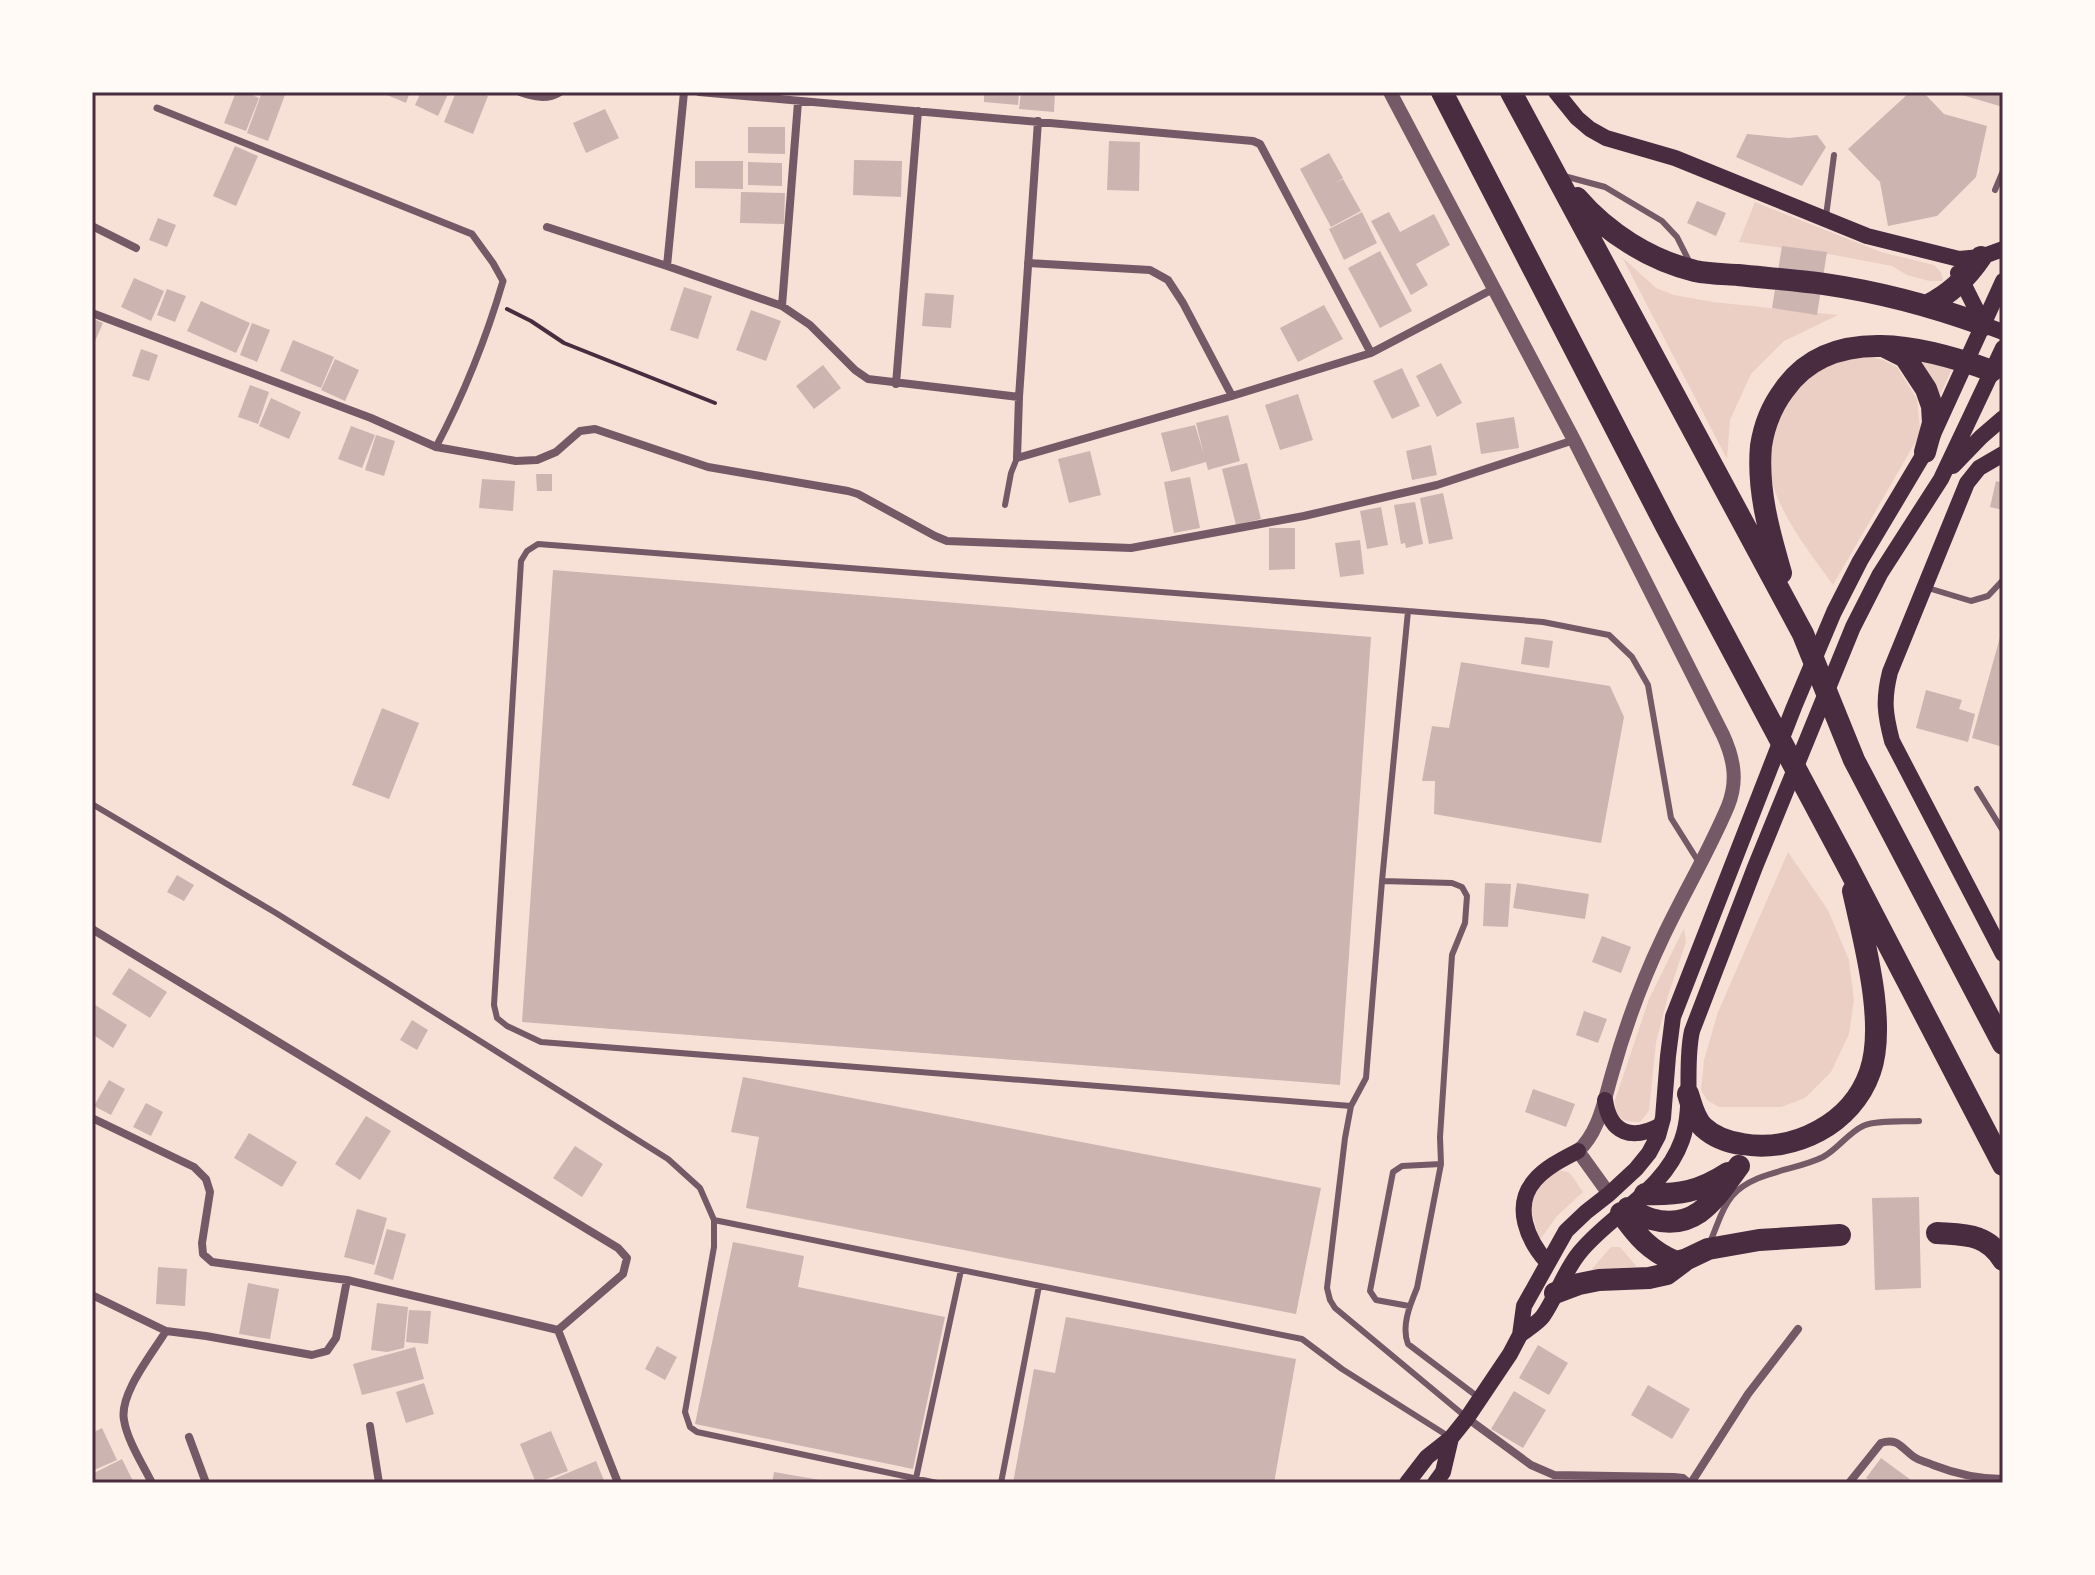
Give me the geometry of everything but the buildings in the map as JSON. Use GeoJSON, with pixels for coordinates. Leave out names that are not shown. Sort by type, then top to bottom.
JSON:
{"type":"FeatureCollection","features":[{"type":"Feature","properties":{"kind":"highway"},"geometry":{"type":"LineString","coordinates":[[1442,92],[1666,526],[2003,1165]]}},
{"type":"Feature","properties":{"kind":"highway"},"geometry":{"type":"LineString","coordinates":[[1511,92],[1803,634]]}},
{"type":"Feature","properties":{"kind":"highway"},"geometry":{"type":"LineString","coordinates":[[1555,174],[1591,214],[1618,235],[1656,257],[1693,270],[1833,285],[1887,295],[1928,305],[1994,328]]}},
{"type":"Feature","properties":{"kind":"highway"},"geometry":{"type":"LineString","coordinates":[[1928,305],[1962,281],[1981,257]]}},
{"type":"Feature","properties":{"kind":"highway"},"geometry":{"type":"LineString","coordinates":[[1882,346],[1905,357],[1926,389],[1932,406],[1933,423],[1925,452]]}},
{"type":"Feature","properties":{"kind":"highway"},"geometry":{"type":"LineString","coordinates":[[1992,371],[1932,352],[1882,346],[1845,348],[1813,361],[1786,386],[1772,409],[1764,433],[1761,476],[1769,531],[1803,634],[1854,760],[2003,1044]]}},
{"type":"Feature","properties":{"kind":"highway"},"geometry":{"type":"LineString","coordinates":[[1688,1094],[1695,1115],[1709,1131],[1734,1143],[1764,1146],[1803,1138],[1830,1124],[1854,1101],[1869,1074],[1875,1041],[1872,992],[1846,863]]}},
{"type":"Feature","properties":{"kind":"highway"},"geometry":{"type":"LineString","coordinates":[[1626,1202],[1652,1220],[1670,1222],[1688,1219],[1700,1213],[1748,1173],[1764,1146]]}},
{"type":"Feature","properties":{"kind":"highway"},"geometry":{"type":"LineString","coordinates":[[1626,1202],[1634,1232],[1649,1247],[1676,1262],[1708,1249],[1759,1240],[1840,1235]]}},
{"type":"Feature","properties":{"kind":"highway"},"geometry":{"type":"LineString","coordinates":[[1937,1233],[1976,1236],[1997,1250],[2003,1260]]}},
{"type":"Feature","properties":{"kind":"highway"},"geometry":{"type":"LineString","coordinates":[[1555,1293],[1599,1280],[1649,1278],[1667,1274],[1687,1259]]}},
{"type":"Feature","properties":{"kind":"main road"},"geometry":{"type":"LineString","coordinates":[[1556,92],[1577,118],[1606,138],[1675,158],[1867,236],[1959,259],[1981,257],[2003,249]]}},
{"type":"Feature","properties":{"kind":"main road"},"geometry":{"type":"LineString","coordinates":[[1935,254],[1955,268],[1994,328]]}},
{"type":"Feature","properties":{"kind":"main road"},"geometry":{"type":"LineString","coordinates":[[1626,1202],[1643,1162],[1655,1144],[1661,1125],[1673,1017],[1834,612],[1860,561],[1925,452],[1967,362],[1994,328],[2003,281]]}},
{"type":"Feature","properties":{"kind":"main road"},"geometry":{"type":"LineString","coordinates":[[1407,1483],[1427,1457],[1451,1438],[1467,1418],[1520,1335],[1542,1317],[1579,1254],[1626,1202],[1667,1168],[1679,1148],[1687,1121],[1688,1054],[1692,1031],[1755,867],[1853,627],[1880,574],[1941,479],[2003,348]]}},
{"type":"Feature","properties":{"kind":"main road"},"geometry":{"type":"LineString","coordinates":[[1941,479],[2003,418]]}},
{"type":"Feature","properties":{"kind":"main road"},"geometry":{"type":"LineString","coordinates":[[2003,454],[1979,468],[1967,483],[1890,672],[1885,692],[1886,716],[1892,741],[2003,954]]}},
{"type":"Feature","properties":{"kind":"main road"},"geometry":{"type":"LineString","coordinates":[[1605,1100],[1610,1121],[1622,1131],[1641,1133],[1661,1125]]}},
{"type":"Feature","properties":{"kind":"main road"},"geometry":{"type":"LineString","coordinates":[[1547,1262],[1528,1236],[1524,1213],[1526,1195],[1541,1174],[1578,1151]]}},
{"type":"Feature","properties":{"kind":"main road"},"geometry":{"type":"LineString","coordinates":[[1520,1335],[1524,1306],[1566,1231],[1586,1212],[1626,1202]]}},
{"type":"Feature","properties":{"kind":"main road"},"geometry":{"type":"LineString","coordinates":[[1435,1483],[1443,1472],[1451,1438]]}},
{"type":"Feature","properties":{"kind":"street"},"geometry":{"type":"LineString","coordinates":[[520,92],[543,98],[560,92]]}},
{"type":"Feature","properties":{"kind":"street"},"geometry":{"type":"LineString","coordinates":[[667,266],[684,92]]}},
{"type":"Feature","properties":{"kind":"street"},"geometry":{"type":"LineString","coordinates":[[699,92],[1246,139],[1260,144],[1371,353]]}},
{"type":"Feature","properties":{"kind":"street"},"geometry":{"type":"LineString","coordinates":[[1390,92],[1574,440],[1732,758],[1732,797],[1635,1002],[1605,1100],[1590,1137],[1578,1151],[1626,1202]]}},
{"type":"Feature","properties":{"kind":"street"},"geometry":{"type":"LineString","coordinates":[[782,306],[798,102]]}},
{"type":"Feature","properties":{"kind":"street"},"geometry":{"type":"LineString","coordinates":[[157,108],[472,234],[503,281],[466,388],[436,447]]}},
{"type":"Feature","properties":{"kind":"street"},"geometry":{"type":"LineString","coordinates":[[896,384],[918,111]]}},
{"type":"Feature","properties":{"kind":"street"},"geometry":{"type":"LineString","coordinates":[[1038,121],[1017,458],[1371,353],[1495,288]]}},
{"type":"Feature","properties":{"kind":"street"},"geometry":{"type":"LineString","coordinates":[[92,226],[136,248]]}},
{"type":"Feature","properties":{"kind":"street"},"geometry":{"type":"LineString","coordinates":[[547,227],[782,306],[810,325],[868,379],[1019,397]]}},
{"type":"Feature","properties":{"kind":"street"},"geometry":{"type":"LineString","coordinates":[[1028,263],[1150,270],[1168,280],[1232,396]]}},
{"type":"Feature","properties":{"kind":"street"},"geometry":{"type":"LineString","coordinates":[[92,313],[371,418],[436,447],[516,461],[537,460],[556,452],[580,431],[595,429],[708,467],[858,494],[947,541],[1131,548],[1304,516],[1437,485],[1574,440]]}},
{"type":"Feature","properties":{"kind":"street"},"geometry":{"type":"LineString","coordinates":[[92,929],[618,1248],[627,1258],[623,1274],[558,1330]]}},
{"type":"Feature","properties":{"kind":"street"},"geometry":{"type":"LineString","coordinates":[[92,1118],[194,1167],[206,1179],[210,1192],[202,1243],[203,1254],[212,1262],[347,1280],[558,1330]]}},
{"type":"Feature","properties":{"kind":"street"},"geometry":{"type":"LineString","coordinates":[[92,1295],[166,1331],[312,1355],[327,1351],[336,1338],[347,1280]]}},
{"type":"Feature","properties":{"kind":"street"},"geometry":{"type":"LineString","coordinates":[[1467,1418],[1531,1465],[1554,1475],[1674,1477],[1690,1483],[1748,1394],[1798,1329]]}},
{"type":"Feature","properties":{"kind":"street"},"geometry":{"type":"LineString","coordinates":[[558,1330],[618,1483]]}},
{"type":"Feature","properties":{"kind":"street"},"geometry":{"type":"LineString","coordinates":[[152,1483],[124,1424],[123,1411],[127,1394],[166,1331]]}},
{"type":"Feature","properties":{"kind":"street"},"geometry":{"type":"LineString","coordinates":[[370,1426],[379,1483]]}},
{"type":"Feature","properties":{"kind":"street"},"geometry":{"type":"LineString","coordinates":[[189,1437],[206,1483]]}},
{"type":"Feature","properties":{"kind":"street"},"geometry":{"type":"LineString","coordinates":[[1849,1483],[1881,1443],[1889,1440],[1898,1442],[1915,1458],[1950,1472],[1981,1479],[2003,1479]]}},
{"type":"Feature","properties":{"kind":"lane"},"geometry":{"type":"LineString","coordinates":[[1826,220],[1834,155]]}},
{"type":"Feature","properties":{"kind":"lane"},"geometry":{"type":"LineString","coordinates":[[1995,190],[2003,171]]}},
{"type":"Feature","properties":{"kind":"lane"},"geometry":{"type":"LineString","coordinates":[[1555,174],[1605,187],[1662,221],[1677,237],[1693,270]]}},
{"type":"Feature","properties":{"kind":"lane"},"geometry":{"type":"LineString","coordinates":[[1005,505],[1017,458]]}},
{"type":"Feature","properties":{"kind":"lane"},"geometry":{"type":"LineString","coordinates":[[1351,1106],[541,1042],[507,1026],[497,1018],[494,1005],[521,561],[527,551],[538,544],[1408,611],[1543,622],[1609,635],[1632,657],[1648,685],[1671,818],[1700,864]]}},
{"type":"Feature","properties":{"kind":"lane"},"geometry":{"type":"LineString","coordinates":[[1925,587],[1971,601],[1988,596],[2003,580]]}},
{"type":"Feature","properties":{"kind":"lane"},"geometry":{"type":"LineString","coordinates":[[1408,611],[1366,1078],[1351,1106],[1345,1138],[1327,1288],[1335,1308],[1467,1418]]}},
{"type":"Feature","properties":{"kind":"lane"},"geometry":{"type":"LineString","coordinates":[[1977,789],[2003,831]]}},
{"type":"Feature","properties":{"kind":"lane"},"geometry":{"type":"LineString","coordinates":[[92,804],[276,913],[668,1159],[700,1188],[714,1220],[714,1247],[685,1412],[690,1427],[697,1432],[916,1481],[937,1483]]}},
{"type":"Feature","properties":{"kind":"lane"},"geometry":{"type":"LineString","coordinates":[[1382,881],[1452,883],[1462,887],[1467,896],[1465,923],[1452,955],[1440,1137],[1441,1164],[1417,1288],[1409,1306],[1405,1332],[1408,1344],[1481,1399]]}},
{"type":"Feature","properties":{"kind":"lane"},"geometry":{"type":"LineString","coordinates":[[1708,1249],[1723,1210],[1748,1173],[1806,1164],[1826,1155],[1867,1124],[1919,1121]]}},
{"type":"Feature","properties":{"kind":"lane"},"geometry":{"type":"LineString","coordinates":[[1409,1306],[1376,1300],[1370,1291],[1393,1172],[1402,1166],[1441,1164]]}},
{"type":"Feature","properties":{"kind":"lane"},"geometry":{"type":"LineString","coordinates":[[714,1220],[1302,1339],[1342,1369],[1451,1438]]}},
{"type":"Feature","properties":{"kind":"lane"},"geometry":{"type":"LineString","coordinates":[[916,1481],[961,1270]]}},
{"type":"Feature","properties":{"kind":"lane"},"geometry":{"type":"LineString","coordinates":[[1001,1483],[1039,1286]]}},
{"type":"Feature","properties":{"kind":"path"},"geometry":{"type":"LineString","coordinates":[[496,304],[531,321],[564,343],[715,403]]}},
{"type":"Feature","properties":{"kind":"shaded area"},"geometry":{"type":"Polygon","coordinates":[[[1755,202],[1881,252],[1934,265],[1941,272],[1943,281],[1907,275],[1892,266],[1739,242],[1755,202]]]}},
{"type":"Feature","properties":{"kind":"shaded area"},"geometry":{"type":"Polygon","coordinates":[[[1622,257],[1656,288],[1674,295],[1838,315],[1784,341],[1751,374],[1730,420],[1727,459],[1622,257]]]}},
{"type":"Feature","properties":{"kind":"shaded area"},"geometry":{"type":"Polygon","coordinates":[[[1863,356],[1881,359],[1897,367],[1917,399],[1920,429],[1833,585],[1803,543],[1778,498],[1769,466],[1769,445],[1780,412],[1794,388],[1824,367],[1863,356]]]}},
{"type":"Feature","properties":{"kind":"shaded area"},"geometry":{"type":"Polygon","coordinates":[[[1919,359],[1952,369],[1939,397],[1919,359]]]}},
{"type":"Feature","properties":{"kind":"shaded area"},"geometry":{"type":"Polygon","coordinates":[[[1788,852],[1828,910],[1849,960],[1854,1000],[1849,1034],[1831,1072],[1805,1098],[1781,1107],[1719,1107],[1707,1100],[1701,1090],[1704,1060],[1718,1012],[1788,852]]]}},
{"type":"Feature","properties":{"kind":"shaded area"},"geometry":{"type":"Polygon","coordinates":[[[1684,928],[1686,942],[1656,1043],[1649,1111],[1640,1122],[1624,1120],[1616,1111],[1615,1100],[1649,999],[1684,928]]]}},
{"type":"Feature","properties":{"kind":"shaded area"},"geometry":{"type":"Polygon","coordinates":[[[1560,1170],[1570,1173],[1583,1192],[1557,1216],[1539,1241],[1531,1207],[1538,1184],[1560,1170]]]}},
{"type":"Feature","properties":{"kind":"shaded area"},"geometry":{"type":"Polygon","coordinates":[[[1611,1247],[1620,1247],[1637,1267],[1591,1270],[1611,1247]]]}}]}
